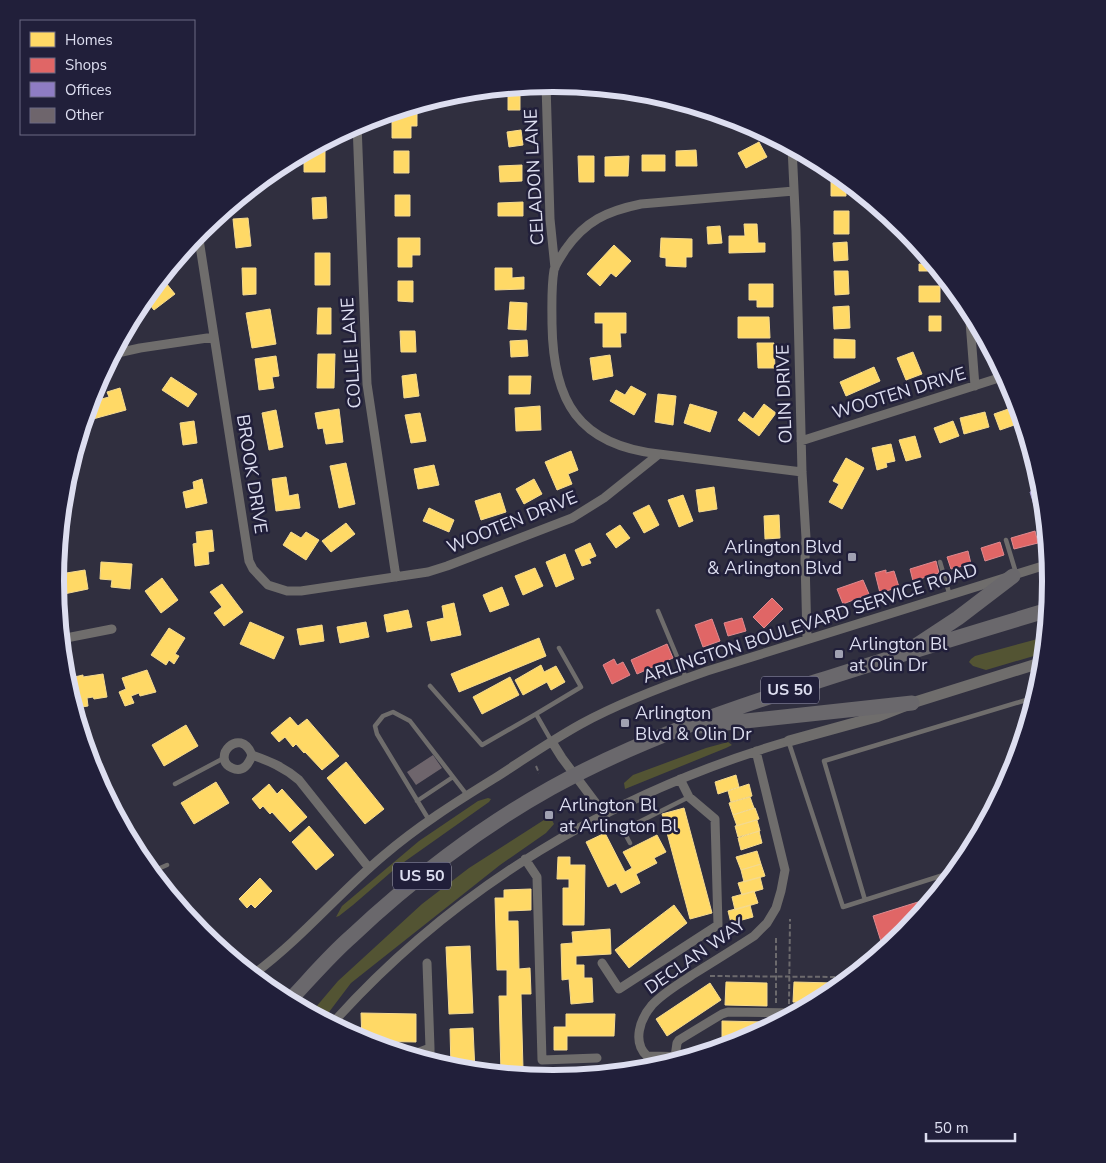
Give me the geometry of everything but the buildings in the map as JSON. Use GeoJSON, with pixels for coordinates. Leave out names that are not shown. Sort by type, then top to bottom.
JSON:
{"type":"FeatureCollection","features":[{"type":"Feature","properties":{"kind":"highway"},"geometry":{"type":"LineString","coordinates":[[903,654],[958,618],[1015,575]]}},
{"type":"Feature","properties":{"kind":"highway","name":"US 50"},"geometry":{"type":"LineString","coordinates":[[294,996],[350,937],[406,888],[470,839],[549,789],[575,775],[678,728],[748,703],[1041,612]]}},
{"type":"Feature","properties":{"kind":"highway"},"geometry":{"type":"LineString","coordinates":[[678,728],[912,703]]}},
{"type":"Feature","properties":{"kind":"street","name":"CELADON LANE"},"geometry":{"type":"LineString","coordinates":[[546,92],[550,220],[555,268]]}},
{"type":"Feature","properties":{"kind":"street","name":"COLLIE LANE"},"geometry":{"type":"LineString","coordinates":[[357,133],[367,384],[396,577]]}},
{"type":"Feature","properties":{"kind":"street","name":"OLIN DRIVE"},"geometry":{"type":"LineString","coordinates":[[792,155],[802,472],[806,538],[807,639]]}},
{"type":"Feature","properties":{"kind":"street"},"geometry":{"type":"LineString","coordinates":[[794,191],[641,204],[605,214],[580,232],[572,240],[555,268],[552,285],[554,364],[559,385],[566,401],[579,420],[602,439],[632,450],[802,472]]}},
{"type":"Feature","properties":{"kind":"street","name":"BROOK DRIVE"},"geometry":{"type":"LineString","coordinates":[[200,244],[249,561],[253,569],[268,585],[286,591],[301,591],[396,577]]}},
{"type":"Feature","properties":{"kind":"street"},"geometry":{"type":"LineString","coordinates":[[970,326],[975,386]]}},
{"type":"Feature","properties":{"kind":"street"},"geometry":{"type":"LineString","coordinates":[[121,352],[214,337]]}},
{"type":"Feature","properties":{"kind":"street","name":"WOOTEN DRIVE"},"geometry":{"type":"LineString","coordinates":[[802,441],[998,378]]}},
{"type":"Feature","properties":{"kind":"street","name":"WOOTEN DRIVE"},"geometry":{"type":"LineString","coordinates":[[396,577],[428,572],[447,566],[572,518],[604,498],[659,454]]}},
{"type":"Feature","properties":{"kind":"street","name":"ARLINGTON BOULEVARD SERVICE ROAD"},"geometry":{"type":"LineString","coordinates":[[257,971],[279,955],[369,868],[411,833],[467,795],[582,723],[617,706],[686,678],[1042,566]]}},
{"type":"Feature","properties":{"kind":"street"},"geometry":{"type":"LineString","coordinates":[[67,638],[112,630]]}},
{"type":"Feature","properties":{"kind":"street"},"geometry":{"type":"LineString","coordinates":[[336,1019],[363,989],[419,938],[466,900],[525,859],[604,814],[680,779],[756,751],[876,717],[912,703],[1035,664]]}},
{"type":"Feature","properties":{"kind":"street"},"geometry":{"type":"LineString","coordinates":[[252,755],[249,763],[243,768],[237,769],[231,768],[224,758],[226,749],[236,742],[247,746],[252,755],[289,771],[299,780],[369,868]]}},
{"type":"Feature","properties":{"kind":"street"},"geometry":{"type":"LineString","coordinates":[[552,742],[604,814]]}},
{"type":"Feature","properties":{"kind":"street","name":"DECLAN WAY"},"geometry":{"type":"LineString","coordinates":[[668,1057],[647,1056],[641,1050],[638,1041],[639,1031],[645,1015],[660,997],[754,936],[776,908],[781,891],[785,870],[756,751]]}},
{"type":"Feature","properties":{"kind":"street"},"geometry":{"type":"LineString","coordinates":[[602,963],[619,989],[718,925],[715,819],[689,797],[680,779]]}},
{"type":"Feature","properties":{"kind":"street"},"geometry":{"type":"LineString","coordinates":[[525,859],[538,877],[542,1060],[597,1058]]}},
{"type":"Feature","properties":{"kind":"street"},"geometry":{"type":"LineString","coordinates":[[427,963],[430,1055]]}},
{"type":"Feature","properties":{"kind":"street"},"geometry":{"type":"LineString","coordinates":[[675,1055],[679,1040],[722,1014],[728,1012],[781,1014]]}},
{"type":"Feature","properties":{"kind":"street"},"geometry":{"type":"LineString","coordinates":[[419,1052],[430,1048]]}},
{"type":"Feature","properties":{"kind":"lane"},"geometry":{"type":"LineString","coordinates":[[1006,540],[1015,575]]}},
{"type":"Feature","properties":{"kind":"lane"},"geometry":{"type":"LineString","coordinates":[[940,562],[950,596]]}},
{"type":"Feature","properties":{"kind":"lane"},"geometry":{"type":"LineString","coordinates":[[658,610],[686,678]]}},
{"type":"Feature","properties":{"kind":"lane"},"geometry":{"type":"LineString","coordinates":[[430,686],[482,745],[581,687],[559,648]]}},
{"type":"Feature","properties":{"kind":"lane"},"geometry":{"type":"LineString","coordinates":[[865,900],[824,761],[1028,699]]}},
{"type":"Feature","properties":{"kind":"lane"},"geometry":{"type":"LineString","coordinates":[[429,820],[377,734],[374,726],[382,716],[393,712],[410,722],[467,795]]}},
{"type":"Feature","properties":{"kind":"lane"},"geometry":{"type":"LineString","coordinates":[[536,714],[552,742]]}},
{"type":"Feature","properties":{"kind":"lane"},"geometry":{"type":"LineString","coordinates":[[789,741],[843,906],[944,875]]}},
{"type":"Feature","properties":{"kind":"lane"},"geometry":{"type":"LineString","coordinates":[[174,784],[224,758]]}},
{"type":"Feature","properties":{"kind":"lane"},"geometry":{"type":"LineString","coordinates":[[417,801],[453,777]]}},
{"type":"Feature","properties":{"kind":"lane"},"geometry":{"type":"LineString","coordinates":[[630,843],[623,830],[689,797]]}},
{"type":"Feature","properties":{"kind":"lane"},"geometry":{"type":"LineString","coordinates":[[158,869],[167,865]]}},
{"type":"Feature","properties":{"kind":"path"},"geometry":{"type":"LineString","coordinates":[[536,766],[539,773]]}},
{"type":"Feature","properties":{"kind":"path"},"geometry":{"type":"LineString","coordinates":[[786,1011],[790,976],[790,919]]}},
{"type":"Feature","properties":{"kind":"path"},"geometry":{"type":"LineString","coordinates":[[776,937],[776,976],[785,1012]]}},
{"type":"Feature","properties":{"kind":"path"},"geometry":{"type":"LineString","coordinates":[[710,976],[839,977]]}},
{"type":"Feature","properties":{"kind":"green space"},"geometry":{"type":"Polygon","coordinates":[[[1039,639],[1036,655],[986,670],[973,666],[969,662],[975,656],[1039,639]]]}},
{"type":"Feature","properties":{"kind":"green space"},"geometry":{"type":"Polygon","coordinates":[[[728,742],[732,745],[625,789],[624,783],[633,775],[706,748],[728,742]]]}},
{"type":"Feature","properties":{"kind":"green space"},"geometry":{"type":"Polygon","coordinates":[[[491,799],[489,802],[397,867],[336,917],[342,906],[419,841],[478,801],[491,799]]]}},
{"type":"Feature","properties":{"kind":"green space"},"geometry":{"type":"Polygon","coordinates":[[[547,818],[551,818],[554,824],[546,833],[500,865],[351,983],[327,1015],[315,1008],[338,981],[422,904],[469,868],[547,818]]]}},
{"type":"Feature","properties":{"kind":"place","name":"Arlington Blvd & Arlington Blvd"},"geometry":{"type":"Point","coordinates":[852,557]}},
{"type":"Feature","properties":{"kind":"place","name":"Arlington Bl at Olin Dr"},"geometry":{"type":"Point","coordinates":[839,654]}},
{"type":"Feature","properties":{"kind":"place","name":"Arlington Blvd & Olin Dr"},"geometry":{"type":"Point","coordinates":[625,723]}},
{"type":"Feature","properties":{"kind":"place","name":"Arlington Bl at Arlington Bl"},"geometry":{"type":"Point","coordinates":[549,815]}}]}
